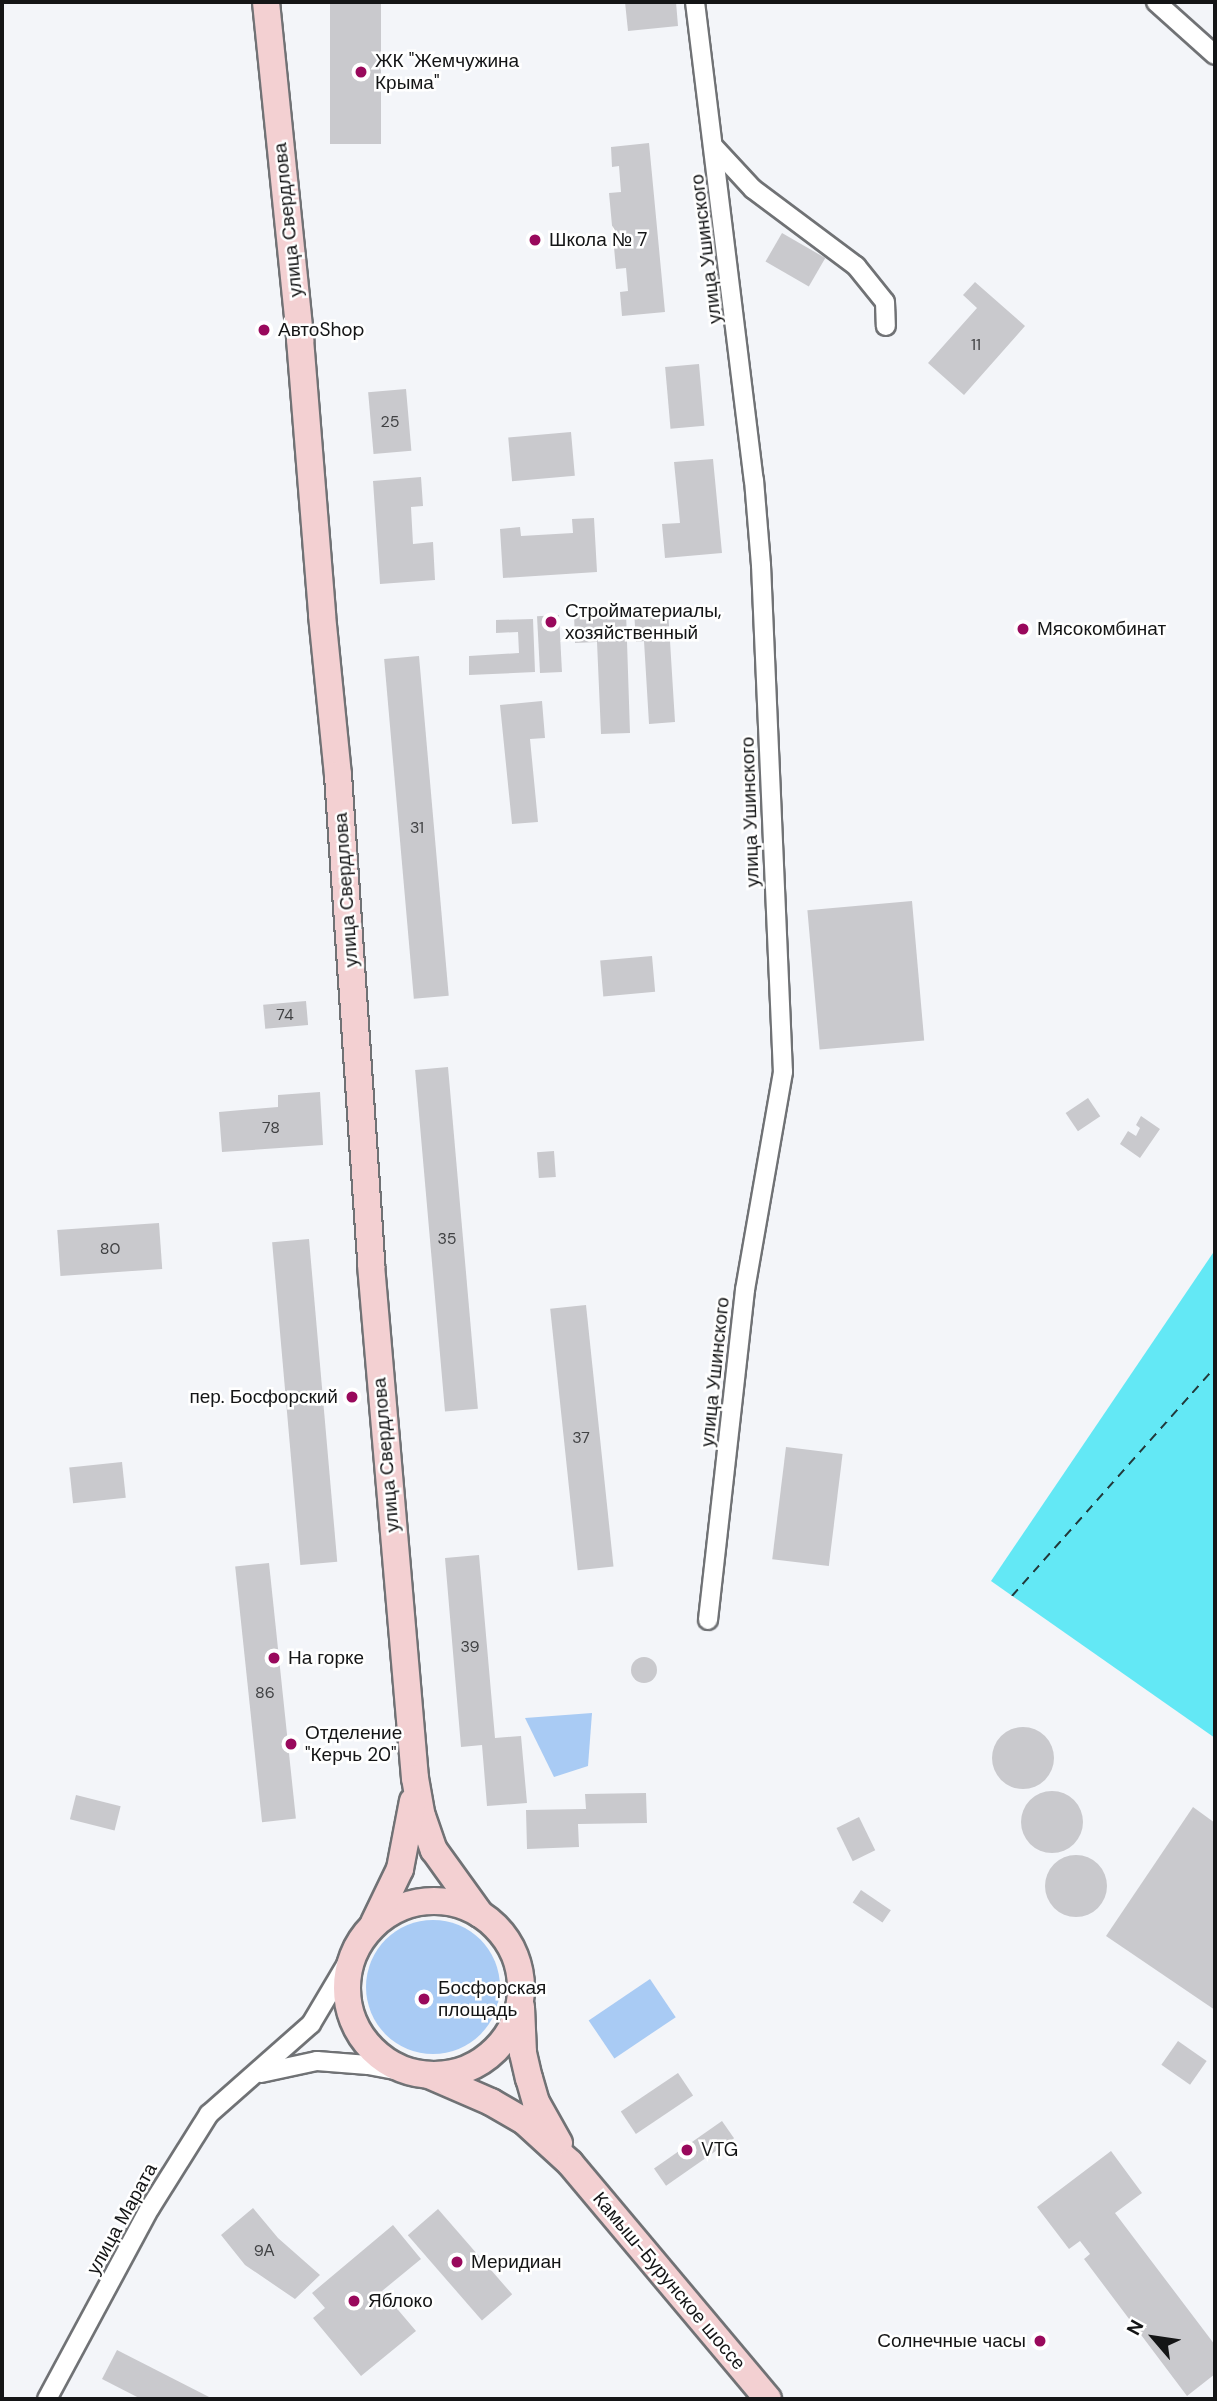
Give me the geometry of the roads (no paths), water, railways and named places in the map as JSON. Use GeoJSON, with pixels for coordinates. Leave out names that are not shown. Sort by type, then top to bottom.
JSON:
{"type":"FeatureCollection","features":[{"type":"Feature","properties":{"kind":"main road","name":"улица Свердлова"},"geometry":{"type":"LineString","coordinates":[[266,2],[300,339],[338,775],[370,1265],[415,1778]]}},
{"type":"Feature","properties":{"kind":"main road"},"geometry":{"type":"LineString","coordinates":[[415,1778],[422,1816],[434,1850],[481,1914],[502,1933],[516,1959],[521,1992],[523,2053],[529,2078],[536,2102],[570,2163]]}},
{"type":"Feature","properties":{"kind":"main road"},"geometry":{"type":"LineString","coordinates":[[415,1778],[410,1831],[400,1869],[372,1926],[355,1950],[347,1977],[348,2005],[358,2032],[376,2053],[394,2065],[491,2102],[525,2122],[570,2163]]}},
{"type":"Feature","properties":{"kind":"main road"},"geometry":{"type":"LineString","coordinates":[[372,1926],[396,1909],[424,1901],[454,1902],[481,1914]]}},
{"type":"Feature","properties":{"kind":"main road"},"geometry":{"type":"LineString","coordinates":[[422,2074],[455,2072],[481,2061],[502,2042],[514,2022],[521,1992]]}},
{"type":"Feature","properties":{"kind":"main road","name":"Камыш-Бурунское шоссе"},"geometry":{"type":"LineString","coordinates":[[570,2163],[768,2399]]}},
{"type":"Feature","properties":{"kind":"street","name":"улица Ушинского"},"geometry":{"type":"LineString","coordinates":[[695,2],[715,148],[761,565],[783,1072],[745,1290],[708,1620]]}},
{"type":"Feature","properties":{"kind":"street"},"geometry":{"type":"LineString","coordinates":[[1156,2],[1215,55]]}},
{"type":"Feature","properties":{"kind":"street"},"geometry":{"type":"LineString","coordinates":[[715,148],[752,190],[856,266],[885,302],[886,326]]}},
{"type":"Feature","properties":{"kind":"street","name":"улица Марата"},"geometry":{"type":"LineString","coordinates":[[47,2399],[150,2208],[209,2114],[311,2024],[355,1950]]}},
{"type":"Feature","properties":{"kind":"street"},"geometry":{"type":"LineString","coordinates":[[254,2074],[317,2061],[368,2065],[422,2074]]}},
{"type":"Feature","properties":{"kind":"place","name":"ЖК \"Жемчужина Крыма\""},"geometry":{"type":"Point","coordinates":[361,72]}},
{"type":"Feature","properties":{"kind":"place","name":"Школа № 7"},"geometry":{"type":"Point","coordinates":[535,240]}},
{"type":"Feature","properties":{"kind":"place","name":"АвтоShop"},"geometry":{"type":"Point","coordinates":[264,330]}},
{"type":"Feature","properties":{"kind":"place","name":"Стройматериалы, хозяйственный"},"geometry":{"type":"Point","coordinates":[551,622]}},
{"type":"Feature","properties":{"kind":"place","name":"Мясокомбинат"},"geometry":{"type":"Point","coordinates":[1023,629]}},
{"type":"Feature","properties":{"kind":"place","name":"пер. Босфорский"},"geometry":{"type":"Point","coordinates":[352,1397]}},
{"type":"Feature","properties":{"kind":"place","name":"На горке"},"geometry":{"type":"Point","coordinates":[274,1658]}},
{"type":"Feature","properties":{"kind":"place","name":"Отделение \"Керчь 20\""},"geometry":{"type":"Point","coordinates":[291,1744]}},
{"type":"Feature","properties":{"kind":"place","name":"Босфорская площадь"},"geometry":{"type":"Point","coordinates":[424,1999]}},
{"type":"Feature","properties":{"kind":"place","name":"VTG"},"geometry":{"type":"Point","coordinates":[687,2150]}},
{"type":"Feature","properties":{"kind":"place","name":"Меридиан"},"geometry":{"type":"Point","coordinates":[457,2262]}},
{"type":"Feature","properties":{"kind":"place","name":"Яблоко"},"geometry":{"type":"Point","coordinates":[354,2301]}},
{"type":"Feature","properties":{"kind":"place","name":"Солнечные часы"},"geometry":{"type":"Point","coordinates":[1040,2341]}}]}
